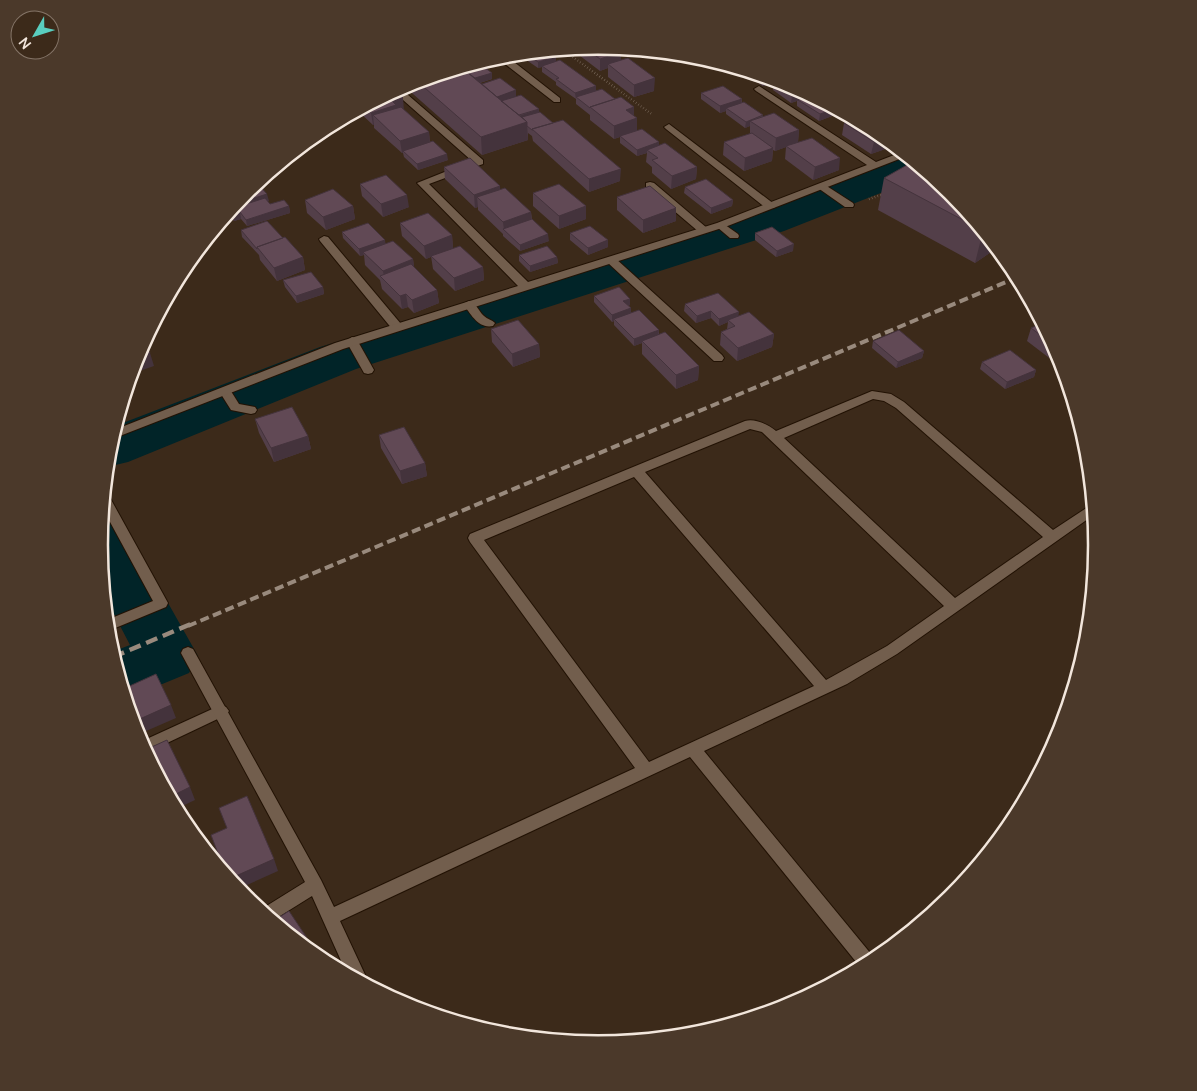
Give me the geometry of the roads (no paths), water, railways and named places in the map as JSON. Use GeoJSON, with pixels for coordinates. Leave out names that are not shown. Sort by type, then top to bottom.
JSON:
{"type":"FeatureCollection","features":[{"type":"Feature","properties":{"kind":"street"},"geometry":{"type":"LineString","coordinates":[[509,63],[557,100]]}},
{"type":"Feature","properties":{"kind":"street"},"geometry":{"type":"LineString","coordinates":[[759,89],[874,165]]}},
{"type":"Feature","properties":{"kind":"street"},"geometry":{"type":"LineString","coordinates":[[404,95],[479,162],[422,182],[526,286]]}},
{"type":"Feature","properties":{"kind":"street"},"geometry":{"type":"LineString","coordinates":[[669,127],[770,206]]}},
{"type":"Feature","properties":{"kind":"street"},"geometry":{"type":"LineString","coordinates":[[122,432],[397,327],[471,307],[526,286],[612,261],[704,230],[723,226],[897,156]]}},
{"type":"Feature","properties":{"kind":"street"},"geometry":{"type":"LineString","coordinates":[[650,185],[704,230]]}},
{"type":"Feature","properties":{"kind":"street"},"geometry":{"type":"LineString","coordinates":[[822,186],[849,205]]}},
{"type":"Feature","properties":{"kind":"street"},"geometry":{"type":"LineString","coordinates":[[723,226],[734,236]]}},
{"type":"Feature","properties":{"kind":"street"},"geometry":{"type":"LineString","coordinates":[[324,239],[397,327]]}},
{"type":"Feature","properties":{"kind":"street"},"geometry":{"type":"LineString","coordinates":[[612,261],[718,358]]}},
{"type":"Feature","properties":{"kind":"street"},"geometry":{"type":"LineString","coordinates":[[471,307],[485,322]]}},
{"type":"Feature","properties":{"kind":"street"},"geometry":{"type":"LineString","coordinates":[[353,344],[368,370]]}},
{"type":"Feature","properties":{"kind":"street"},"geometry":{"type":"LineString","coordinates":[[226,393],[235,407],[251,410]]}},
{"type":"Feature","properties":{"kind":"street"},"geometry":{"type":"LineString","coordinates":[[775,437],[872,396],[887,397],[900,405],[1052,537]]}},
{"type":"Feature","properties":{"kind":"street"},"geometry":{"type":"LineString","coordinates":[[646,771],[475,538],[749,424],[766,429],[954,606]]}},
{"type":"Feature","properties":{"kind":"street"},"geometry":{"type":"LineString","coordinates":[[636,471],[824,688]]}},
{"type":"Feature","properties":{"kind":"street"},"geometry":{"type":"LineString","coordinates":[[109,509],[161,603],[114,623]]}},
{"type":"Feature","properties":{"kind":"street"},"geometry":{"type":"LineString","coordinates":[[330,917],[824,688],[892,650],[1088,512]]}},
{"type":"Feature","properties":{"kind":"street"},"geometry":{"type":"LineString","coordinates":[[188,653],[315,885],[354,971]]}},
{"type":"Feature","properties":{"kind":"street"},"geometry":{"type":"LineString","coordinates":[[151,745],[221,712]]}},
{"type":"Feature","properties":{"kind":"street"},"geometry":{"type":"LineString","coordinates":[[693,749],[864,958]]}},
{"type":"Feature","properties":{"kind":"street"},"geometry":{"type":"LineString","coordinates":[[272,911],[315,885]]}},
{"type":"Feature","properties":{"kind":"waterway"},"geometry":{"type":"LineString","coordinates":[[118,445],[338,358],[768,222],[910,167]]}},
{"type":"Feature","properties":{"kind":"waterway"},"geometry":{"type":"LineString","coordinates":[[108,548],[167,656],[125,673]]}},
{"type":"Feature","properties":{"kind":"railway"},"geometry":{"type":"LineString","coordinates":[[188,626],[1011,280]]}},
{"type":"Feature","properties":{"kind":"railway"},"geometry":{"type":"LineString","coordinates":[[120,654],[191,624]]}}]}
